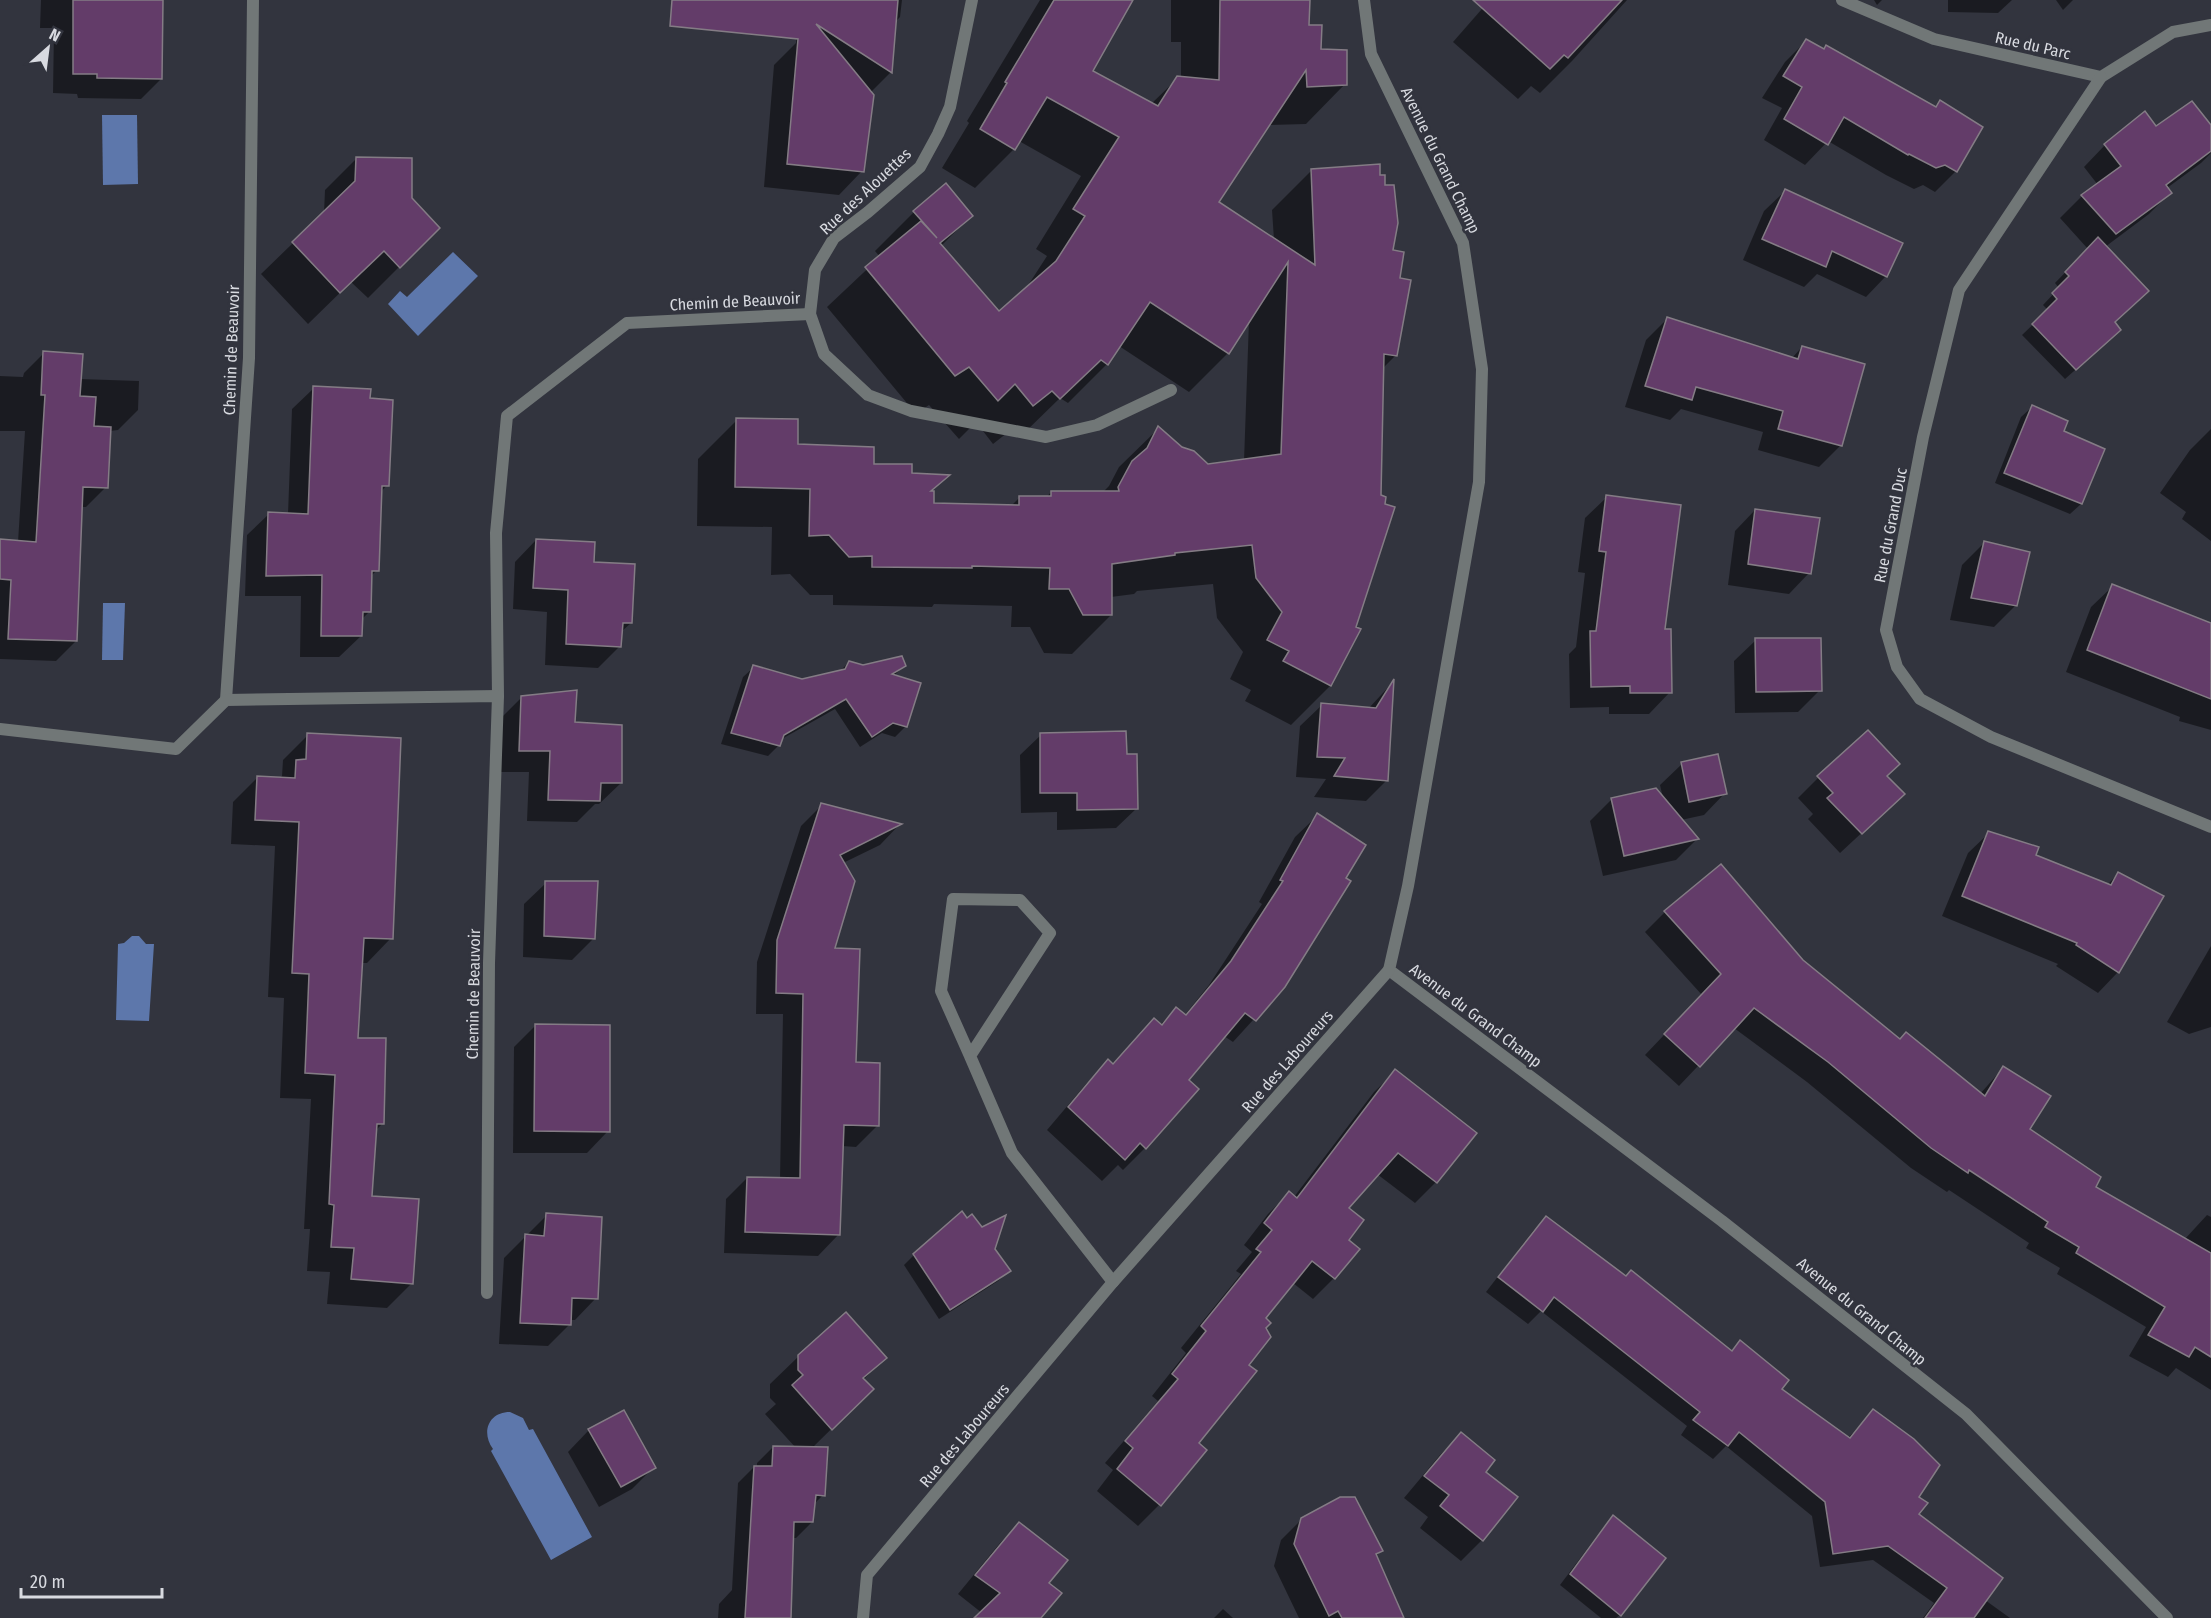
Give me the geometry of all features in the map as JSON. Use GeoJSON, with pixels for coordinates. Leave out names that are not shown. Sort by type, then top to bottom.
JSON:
{"type":"FeatureCollection","features":[{"type":"Feature","properties":{"kind":"street","name":"Chemin de Beauvoir"},"geometry":{"type":"LineString","coordinates":[[226,700],[249,358],[253,0]]}},
{"type":"Feature","properties":{"kind":"street","name":"Rue des Alouettes"},"geometry":{"type":"LineString","coordinates":[[972,0],[950,107],[920,167],[834,238],[815,270],[810,314],[824,354],[868,394],[911,411],[1046,437],[1097,425],[1172,390]]}},
{"type":"Feature","properties":{"kind":"street","name":"Avenue du Grand Champ"},"geometry":{"type":"LineString","coordinates":[[1364,0],[1371,54],[1464,243],[1482,369],[1479,482],[1408,886],[1389,970],[1722,1221],[1966,1414],[2167,1618]]}},
{"type":"Feature","properties":{"kind":"street","name":"Rue du Parc"},"geometry":{"type":"LineString","coordinates":[[1842,0],[1934,39],[2101,77]]}},
{"type":"Feature","properties":{"kind":"street"},"geometry":{"type":"LineString","coordinates":[[2101,77],[2173,32],[2211,25]]}},
{"type":"Feature","properties":{"kind":"street","name":"Rue du Grand Duc"},"geometry":{"type":"LineString","coordinates":[[2101,77],[1959,290],[1923,437],[1886,630],[1897,667],[1920,699],[1990,737],[2211,827]]}},
{"type":"Feature","properties":{"kind":"street","name":"Chemin de Beauvoir"},"geometry":{"type":"LineString","coordinates":[[487,1293],[489,963],[498,696],[496,533],[507,416],[627,323],[810,314]]}},
{"type":"Feature","properties":{"kind":"street"},"geometry":{"type":"LineString","coordinates":[[0,729],[176,749],[226,700],[498,696]]}},
{"type":"Feature","properties":{"kind":"street"},"geometry":{"type":"LineString","coordinates":[[970,1056],[1050,933],[1020,900],[953,898],[941,991],[1012,1154],[1113,1282]]}},
{"type":"Feature","properties":{"kind":"street","name":"Rue des Laboureurs"},"geometry":{"type":"LineString","coordinates":[[863,1618],[867,1575],[1113,1282],[1389,970]]}},
{"type":"Feature","properties":{"kind":"water"},"geometry":{"type":"Polygon","coordinates":[[[102,115],[137,115],[138,184],[103,185],[102,115]]]}},
{"type":"Feature","properties":{"kind":"water"},"geometry":{"type":"Polygon","coordinates":[[[453,252],[478,276],[418,336],[388,304],[400,291],[407,297],[453,252]]]}},
{"type":"Feature","properties":{"kind":"water"},"geometry":{"type":"Polygon","coordinates":[[[103,603],[125,603],[123,660],[102,660],[103,603]]]}},
{"type":"Feature","properties":{"kind":"water"},"geometry":{"type":"Polygon","coordinates":[[[132,936],[139,936],[146,944],[154,944],[149,1021],[116,1020],[118,944],[124,943],[132,936]]]}},
{"type":"Feature","properties":{"kind":"water"},"geometry":{"type":"Polygon","coordinates":[[[510,1412],[523,1418],[529,1430],[533,1429],[592,1537],[551,1560],[491,1451],[493,1449],[489,1443],[487,1430],[489,1424],[496,1416],[510,1412]]]}},
{"type":"Feature","properties":{"kind":"building"},"geometry":{"type":"Polygon","coordinates":[[[73,0],[163,0],[162,79],[97,78],[97,74],[73,74],[73,0]]]}},
{"type":"Feature","properties":{"kind":"building"},"geometry":{"type":"Polygon","coordinates":[[[672,0],[898,0],[892,73],[816,24],[874,95],[864,172],[787,164],[798,39],[670,26],[672,0]]]}},
{"type":"Feature","properties":{"kind":"building"},"geometry":{"type":"Polygon","coordinates":[[[1054,0],[1133,0],[1093,71],[1158,106],[1177,76],[1219,80],[1220,0],[1310,0],[1309,25],[1322,25],[1321,49],[1347,50],[1347,85],[1307,87],[1306,70],[1219,202],[1315,265],[1311,169],[1380,164],[1380,175],[1385,175],[1385,185],[1394,185],[1398,223],[1393,250],[1404,252],[1400,278],[1411,280],[1397,356],[1384,354],[1381,495],[1386,497],[1385,504],[1395,507],[1356,627],[1361,629],[1331,686],[1283,661],[1289,651],[1267,640],[1282,612],[1256,578],[1252,545],[1175,553],[1175,555],[1112,564],[1112,615],[1083,615],[1069,589],[1049,589],[1050,568],[872,567],[872,556],[849,557],[829,535],[809,536],[810,489],[735,487],[736,418],[798,419],[798,444],[874,447],[874,464],[912,464],[912,473],[950,475],[931,491],[934,491],[934,503],[1019,505],[1019,496],[1051,496],[1051,491],[1119,491],[1118,487],[1132,461],[1147,448],[1158,426],[1182,447],[1194,451],[1208,464],[1281,454],[1288,262],[1229,354],[1150,302],[1108,365],[1101,360],[1060,399],[1052,391],[1033,406],[1015,384],[998,401],[969,367],[955,376],[865,267],[921,221],[937,238],[913,211],[946,183],[973,216],[940,243],[999,311],[1056,261],[1085,216],[1073,209],[1119,137],[1047,97],[1015,150],[980,129],[1054,0]]]}},
{"type":"Feature","properties":{"kind":"building"},"geometry":{"type":"Polygon","coordinates":[[[1473,0],[1622,0],[1568,58],[1564,55],[1550,69],[1473,0]]]}},
{"type":"Feature","properties":{"kind":"building"},"geometry":{"type":"Polygon","coordinates":[[[1806,39],[1824,49],[1826,45],[1936,107],[1940,100],[1983,127],[1957,172],[1945,165],[1936,168],[1908,155],[1844,117],[1828,145],[1784,119],[1802,87],[1783,76],[1806,39]]]}},
{"type":"Feature","properties":{"kind":"building"},"geometry":{"type":"Polygon","coordinates":[[[2192,101],[2211,125],[2211,151],[2166,185],[2172,193],[2116,234],[2081,195],[2121,166],[2104,144],[2145,111],[2156,126],[2192,101]]]}},
{"type":"Feature","properties":{"kind":"building"},"geometry":{"type":"Polygon","coordinates":[[[356,157],[412,158],[412,198],[440,228],[400,268],[384,251],[340,293],[292,242],[355,181],[356,157]]]}},
{"type":"Feature","properties":{"kind":"building"},"geometry":{"type":"Polygon","coordinates":[[[1785,189],[1903,243],[1887,277],[1832,251],[1826,267],[1762,239],[1785,189]]]}},
{"type":"Feature","properties":{"kind":"building"},"geometry":{"type":"Polygon","coordinates":[[[2098,237],[2149,291],[2115,322],[2121,330],[2076,370],[2032,324],[2057,299],[2052,293],[2069,276],[2065,272],[2098,237]]]}},
{"type":"Feature","properties":{"kind":"building"},"geometry":{"type":"Polygon","coordinates":[[[1667,317],[1798,359],[1802,346],[1865,364],[1842,446],[1778,429],[1783,411],[1696,387],[1692,400],[1645,386],[1667,317]]]}},
{"type":"Feature","properties":{"kind":"building"},"geometry":{"type":"Polygon","coordinates":[[[43,351],[83,354],[80,396],[96,397],[94,426],[111,427],[108,488],[83,487],[77,641],[8,639],[11,580],[0,579],[0,539],[36,542],[45,395],[41,395],[43,351]]]}},
{"type":"Feature","properties":{"kind":"building"},"geometry":{"type":"Polygon","coordinates":[[[313,386],[371,389],[370,398],[393,400],[389,486],[382,486],[379,571],[372,571],[371,612],[363,612],[362,636],[321,636],[322,575],[266,576],[268,512],[308,514],[313,386]]]}},
{"type":"Feature","properties":{"kind":"building"},"geometry":{"type":"Polygon","coordinates":[[[2032,405],[2068,421],[2064,431],[2105,449],[2082,504],[2004,473],[2032,405]]]}},
{"type":"Feature","properties":{"kind":"building"},"geometry":{"type":"Polygon","coordinates":[[[1606,495],[1681,505],[1665,629],[1671,629],[1672,693],[1630,693],[1630,686],[1591,687],[1590,631],[1596,631],[1606,552],[1599,551],[1606,495]]]}},
{"type":"Feature","properties":{"kind":"building"},"geometry":{"type":"Polygon","coordinates":[[[1755,509],[1820,518],[1811,574],[1748,564],[1755,509]]]}},
{"type":"Feature","properties":{"kind":"building"},"geometry":{"type":"Polygon","coordinates":[[[536,539],[595,542],[594,562],[635,564],[632,623],[623,623],[621,647],[566,644],[568,590],[533,588],[536,539]]]}},
{"type":"Feature","properties":{"kind":"building"},"geometry":{"type":"Polygon","coordinates":[[[1984,541],[2030,552],[2017,606],[1971,598],[1984,541]]]}},
{"type":"Feature","properties":{"kind":"building"},"geometry":{"type":"Polygon","coordinates":[[[2112,584],[2211,623],[2211,699],[2087,650],[2112,584]]]}},
{"type":"Feature","properties":{"kind":"building"},"geometry":{"type":"Polygon","coordinates":[[[1755,638],[1821,638],[1822,691],[1756,692],[1755,638]]]}},
{"type":"Feature","properties":{"kind":"building"},"geometry":{"type":"Polygon","coordinates":[[[902,656],[906,666],[892,674],[921,683],[907,727],[893,723],[872,737],[846,699],[784,735],[780,746],[731,733],[753,665],[802,679],[845,669],[849,661],[863,665],[902,656]]]}},
{"type":"Feature","properties":{"kind":"building"},"geometry":{"type":"Polygon","coordinates":[[[1394,679],[1388,781],[1334,776],[1345,758],[1317,757],[1321,703],[1376,708],[1394,679]]]}},
{"type":"Feature","properties":{"kind":"building"},"geometry":{"type":"Polygon","coordinates":[[[577,690],[575,722],[622,725],[622,783],[601,783],[600,801],[548,800],[550,751],[519,751],[521,696],[577,690]]]}},
{"type":"Feature","properties":{"kind":"building"},"geometry":{"type":"Polygon","coordinates":[[[1868,730],[1900,764],[1887,776],[1905,794],[1862,834],[1827,798],[1833,793],[1817,776],[1868,730]]]}},
{"type":"Feature","properties":{"kind":"building"},"geometry":{"type":"Polygon","coordinates":[[[1126,731],[1127,754],[1137,754],[1138,809],[1077,810],[1077,793],[1040,793],[1040,733],[1126,731]]]}},
{"type":"Feature","properties":{"kind":"building"},"geometry":{"type":"Polygon","coordinates":[[[307,733],[401,738],[393,939],[364,938],[358,1038],[386,1038],[384,1124],[377,1124],[372,1196],[419,1199],[413,1284],[351,1279],[354,1248],[331,1247],[334,1205],[329,1204],[335,1075],[305,1073],[309,974],[292,973],[299,822],[255,820],[257,776],[295,778],[296,760],[306,759],[307,733]]]}},
{"type":"Feature","properties":{"kind":"building"},"geometry":{"type":"Polygon","coordinates":[[[1718,754],[1727,794],[1689,802],[1681,762],[1718,754]]]}},
{"type":"Feature","properties":{"kind":"building"},"geometry":{"type":"Polygon","coordinates":[[[1656,788],[1699,839],[1624,856],[1611,798],[1656,788]]]}},
{"type":"Feature","properties":{"kind":"building"},"geometry":{"type":"Polygon","coordinates":[[[821,803],[902,824],[840,855],[855,881],[835,948],[860,949],[856,1062],[880,1063],[879,1126],[844,1125],[840,1235],[745,1232],[747,1177],[800,1178],[803,994],[776,993],[777,940],[821,803]]]}},
{"type":"Feature","properties":{"kind":"building"},"geometry":{"type":"Polygon","coordinates":[[[1317,813],[1366,845],[1346,878],[1351,881],[1285,987],[1256,1021],[1245,1013],[1189,1080],[1199,1089],[1146,1149],[1140,1143],[1125,1160],[1068,1107],[1108,1059],[1113,1064],[1154,1018],[1162,1025],[1176,1007],[1186,1015],[1231,961],[1283,881],[1280,880],[1317,813]]]}},
{"type":"Feature","properties":{"kind":"building"},"geometry":{"type":"Polygon","coordinates":[[[1988,831],[2039,847],[2036,855],[2111,885],[2118,872],[2164,896],[2119,973],[2076,945],[2077,943],[1962,896],[1988,831]]]}},
{"type":"Feature","properties":{"kind":"building"},"geometry":{"type":"Polygon","coordinates":[[[1721,864],[1803,960],[1900,1039],[1906,1032],[1985,1096],[2003,1066],[2051,1096],[2030,1129],[2101,1177],[2096,1187],[2211,1253],[2211,1357],[2195,1347],[2189,1357],[2148,1335],[2165,1307],[2076,1253],[2079,1247],[2045,1227],[2048,1222],[1931,1148],[1828,1062],[1754,1008],[1700,1067],[1664,1034],[1721,974],[1664,911],[1721,864]]]}},
{"type":"Feature","properties":{"kind":"building"},"geometry":{"type":"Polygon","coordinates":[[[545,881],[598,881],[595,939],[544,936],[545,881]]]}},
{"type":"Feature","properties":{"kind":"building"},"geometry":{"type":"Polygon","coordinates":[[[535,1024],[610,1025],[610,1132],[534,1131],[535,1024]]]}},
{"type":"Feature","properties":{"kind":"building"},"geometry":{"type":"Polygon","coordinates":[[[1395,1069],[1477,1133],[1437,1183],[1398,1153],[1349,1208],[1364,1220],[1349,1240],[1360,1249],[1335,1279],[1312,1261],[1266,1318],[1271,1323],[1266,1328],[1271,1337],[1249,1365],[1257,1371],[1199,1443],[1207,1450],[1161,1506],[1117,1469],[1133,1448],[1125,1441],[1178,1379],[1172,1374],[1206,1331],[1201,1326],[1261,1252],[1256,1249],[1272,1230],[1264,1223],[1289,1191],[1297,1198],[1395,1069]]]}},
{"type":"Feature","properties":{"kind":"building"},"geometry":{"type":"Polygon","coordinates":[[[962,1211],[967,1218],[972,1214],[982,1227],[1006,1215],[995,1249],[1011,1271],[950,1310],[913,1254],[962,1211]]]}},
{"type":"Feature","properties":{"kind":"building"},"geometry":{"type":"Polygon","coordinates":[[[546,1213],[602,1217],[598,1299],[572,1298],[571,1325],[520,1323],[525,1234],[544,1236],[546,1213]]]}},
{"type":"Feature","properties":{"kind":"building"},"geometry":{"type":"Polygon","coordinates":[[[1546,1216],[1626,1276],[1631,1270],[1732,1351],[1740,1340],[1789,1380],[1782,1389],[1850,1438],[1873,1409],[1914,1439],[1940,1465],[1919,1497],[1928,1503],[1919,1514],[2003,1578],[1974,1618],[1925,1618],[1947,1588],[1888,1546],[1833,1554],[1825,1502],[1739,1432],[1728,1446],[1693,1420],[1700,1412],[1554,1297],[1543,1312],[1498,1277],[1546,1216]]]}},
{"type":"Feature","properties":{"kind":"building"},"geometry":{"type":"Polygon","coordinates":[[[846,1312],[887,1358],[863,1378],[874,1389],[832,1430],[792,1385],[803,1375],[798,1370],[798,1355],[846,1312]]]}},
{"type":"Feature","properties":{"kind":"building"},"geometry":{"type":"Polygon","coordinates":[[[624,1410],[656,1468],[621,1487],[588,1429],[624,1410]]]}},
{"type":"Feature","properties":{"kind":"building"},"geometry":{"type":"Polygon","coordinates":[[[1461,1432],[1495,1460],[1486,1472],[1518,1497],[1483,1541],[1440,1506],[1449,1495],[1424,1476],[1461,1432]]]}},
{"type":"Feature","properties":{"kind":"building"},"geometry":{"type":"Polygon","coordinates":[[[773,1446],[828,1447],[825,1496],[816,1495],[813,1522],[794,1522],[791,1618],[745,1618],[754,1466],[772,1466],[773,1446]]]}},
{"type":"Feature","properties":{"kind":"building"},"geometry":{"type":"Polygon","coordinates":[[[1340,1497],[1355,1497],[1383,1551],[1376,1554],[1404,1618],[1342,1618],[1338,1611],[1329,1616],[1294,1544],[1301,1518],[1340,1497]]]}},
{"type":"Feature","properties":{"kind":"building"},"geometry":{"type":"Polygon","coordinates":[[[1613,1515],[1666,1558],[1621,1616],[1570,1574],[1613,1515]]]}},
{"type":"Feature","properties":{"kind":"building"},"geometry":{"type":"Polygon","coordinates":[[[1019,1522],[1068,1560],[1049,1583],[1062,1593],[1041,1618],[974,1618],[1000,1593],[975,1575],[1019,1522]]]}}]}
